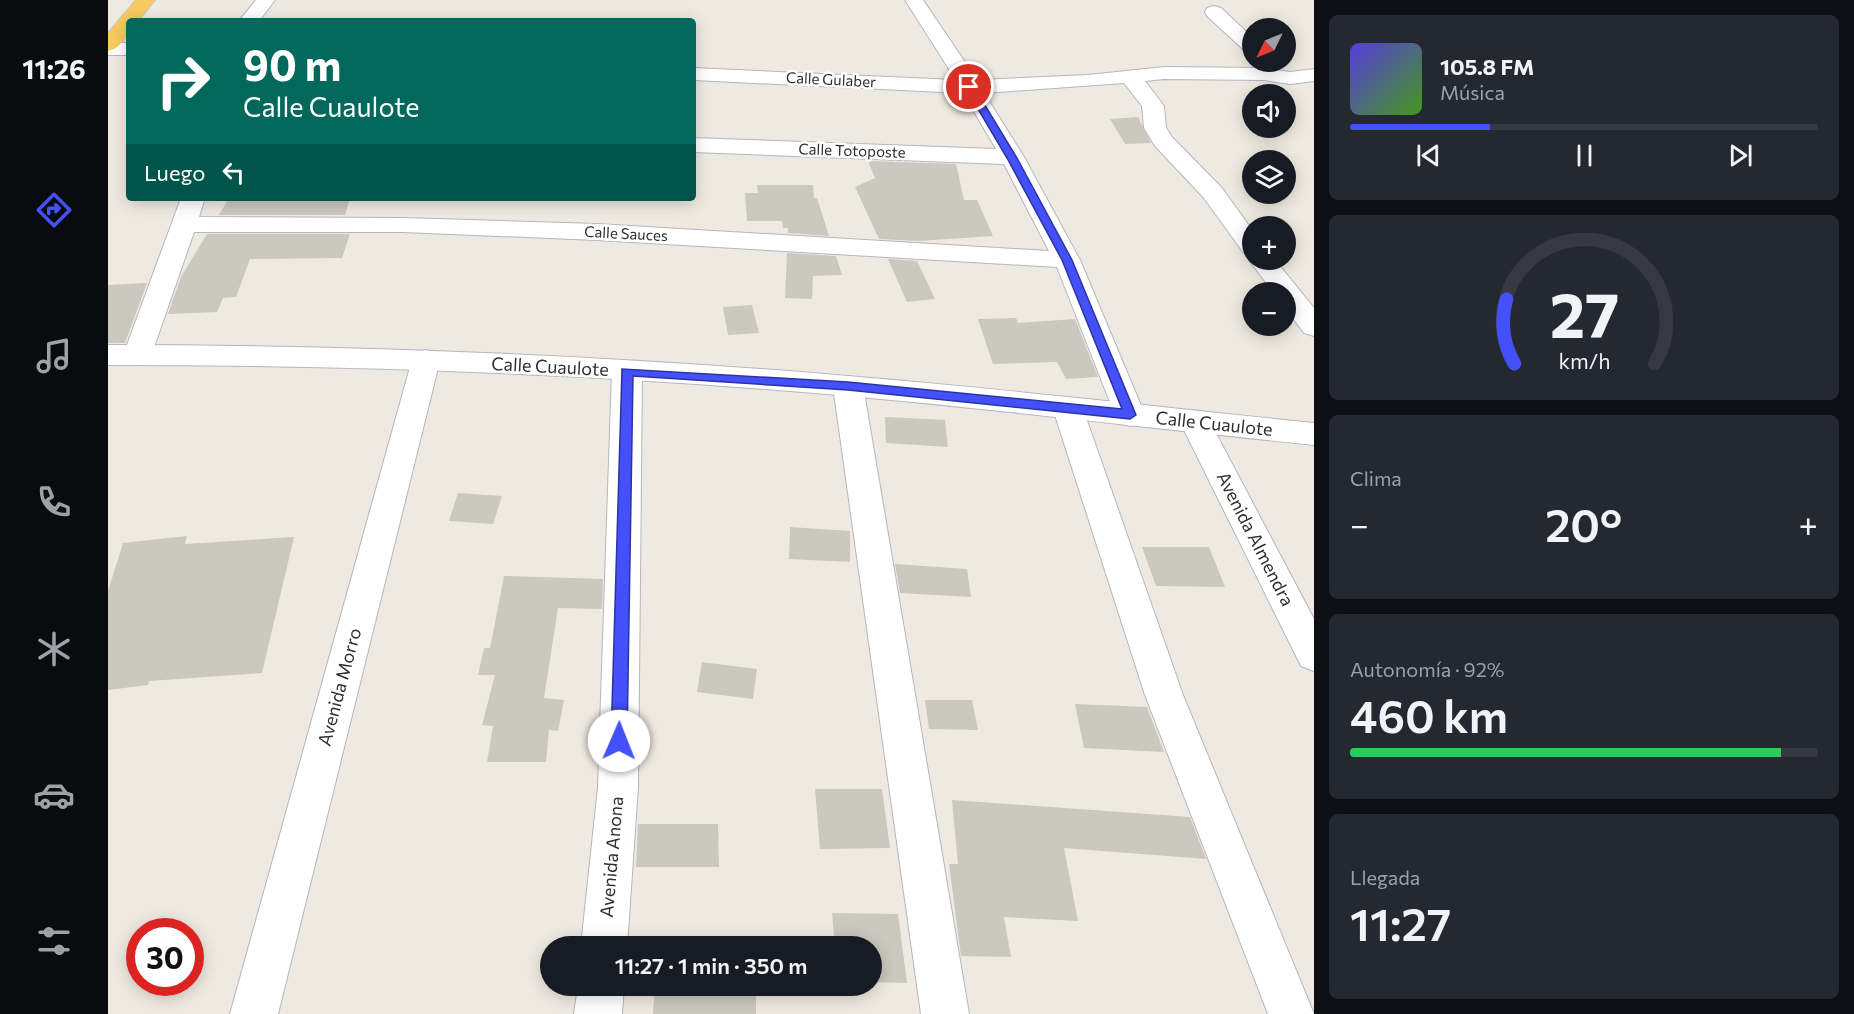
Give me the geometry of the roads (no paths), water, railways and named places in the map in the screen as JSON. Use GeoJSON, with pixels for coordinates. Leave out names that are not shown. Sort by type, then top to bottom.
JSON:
{"type":"FeatureCollection","features":[{"type":"Feature","properties":{"kind":"highway"},"geometry":{"type":"LineString","coordinates":[[134,18],[146,0]]}},
{"type":"Feature","properties":{"kind":"highway"},"geometry":{"type":"LineString","coordinates":[[115,45],[126,29]]}},
{"type":"Feature","properties":{"kind":"street"},"geometry":{"type":"LineString","coordinates":[[251,18],[266,0]]}},
{"type":"Feature","properties":{"kind":"street"},"geometry":{"type":"LineString","coordinates":[[914,0],[948,49],[1012,158],[1067,260],[1130,415]]}},
{"type":"Feature","properties":{"kind":"street"},"geometry":{"type":"LineString","coordinates":[[1214,12],[1242,38]]}},
{"type":"Feature","properties":{"kind":"street","name":"Calle Gulaber"},"geometry":{"type":"LineString","coordinates":[[696,74],[969,87],[1204,72],[1264,74],[1290,78]]}},
{"type":"Feature","properties":{"kind":"street"},"geometry":{"type":"LineString","coordinates":[[1282,72],[1290,78],[1310,84]]}},
{"type":"Feature","properties":{"kind":"street"},"geometry":{"type":"LineString","coordinates":[[1128,76],[1146,94],[1153,106],[1155,128],[1163,141],[1214,193],[1242,233]]}},
{"type":"Feature","properties":{"kind":"street","name":"Calle Totoposte"},"geometry":{"type":"LineString","coordinates":[[696,145],[1012,158]]}},
{"type":"Feature","properties":{"kind":"street"},"geometry":{"type":"LineString","coordinates":[[138,353],[192,201]]}},
{"type":"Feature","properties":{"kind":"street","name":"Calle Sauces"},"geometry":{"type":"LineString","coordinates":[[184,224],[402,225],[597,232],[1067,260]]}},
{"type":"Feature","properties":{"kind":"street"},"geometry":{"type":"LineString","coordinates":[[1270,270],[1314,327]]}},
{"type":"Feature","properties":{"kind":"street","name":"Calle Cuaulote"},"geometry":{"type":"LineString","coordinates":[[108,355],[138,353],[426,360],[848,386],[1314,434]]}},
{"type":"Feature","properties":{"kind":"street","name":"Avenida Morro"},"geometry":{"type":"LineString","coordinates":[[254,1014],[426,360]]}},
{"type":"Feature","properties":{"kind":"street","name":"Avenida Anona"},"geometry":{"type":"LineString","coordinates":[[605,936],[618,787],[627,372]]}},
{"type":"Feature","properties":{"kind":"street"},"geometry":{"type":"LineString","coordinates":[[848,386],[945,1014]]}},
{"type":"Feature","properties":{"kind":"street"},"geometry":{"type":"LineString","coordinates":[[1068,409],[1164,695],[1292,1014]]}},
{"type":"Feature","properties":{"kind":"street","name":"Avenida Almendra"},"geometry":{"type":"LineString","coordinates":[[1195,422],[1314,656]]}},
{"type":"Feature","properties":{"kind":"street"},"geometry":{"type":"LineString","coordinates":[[598,1014],[600,996]]}}]}
